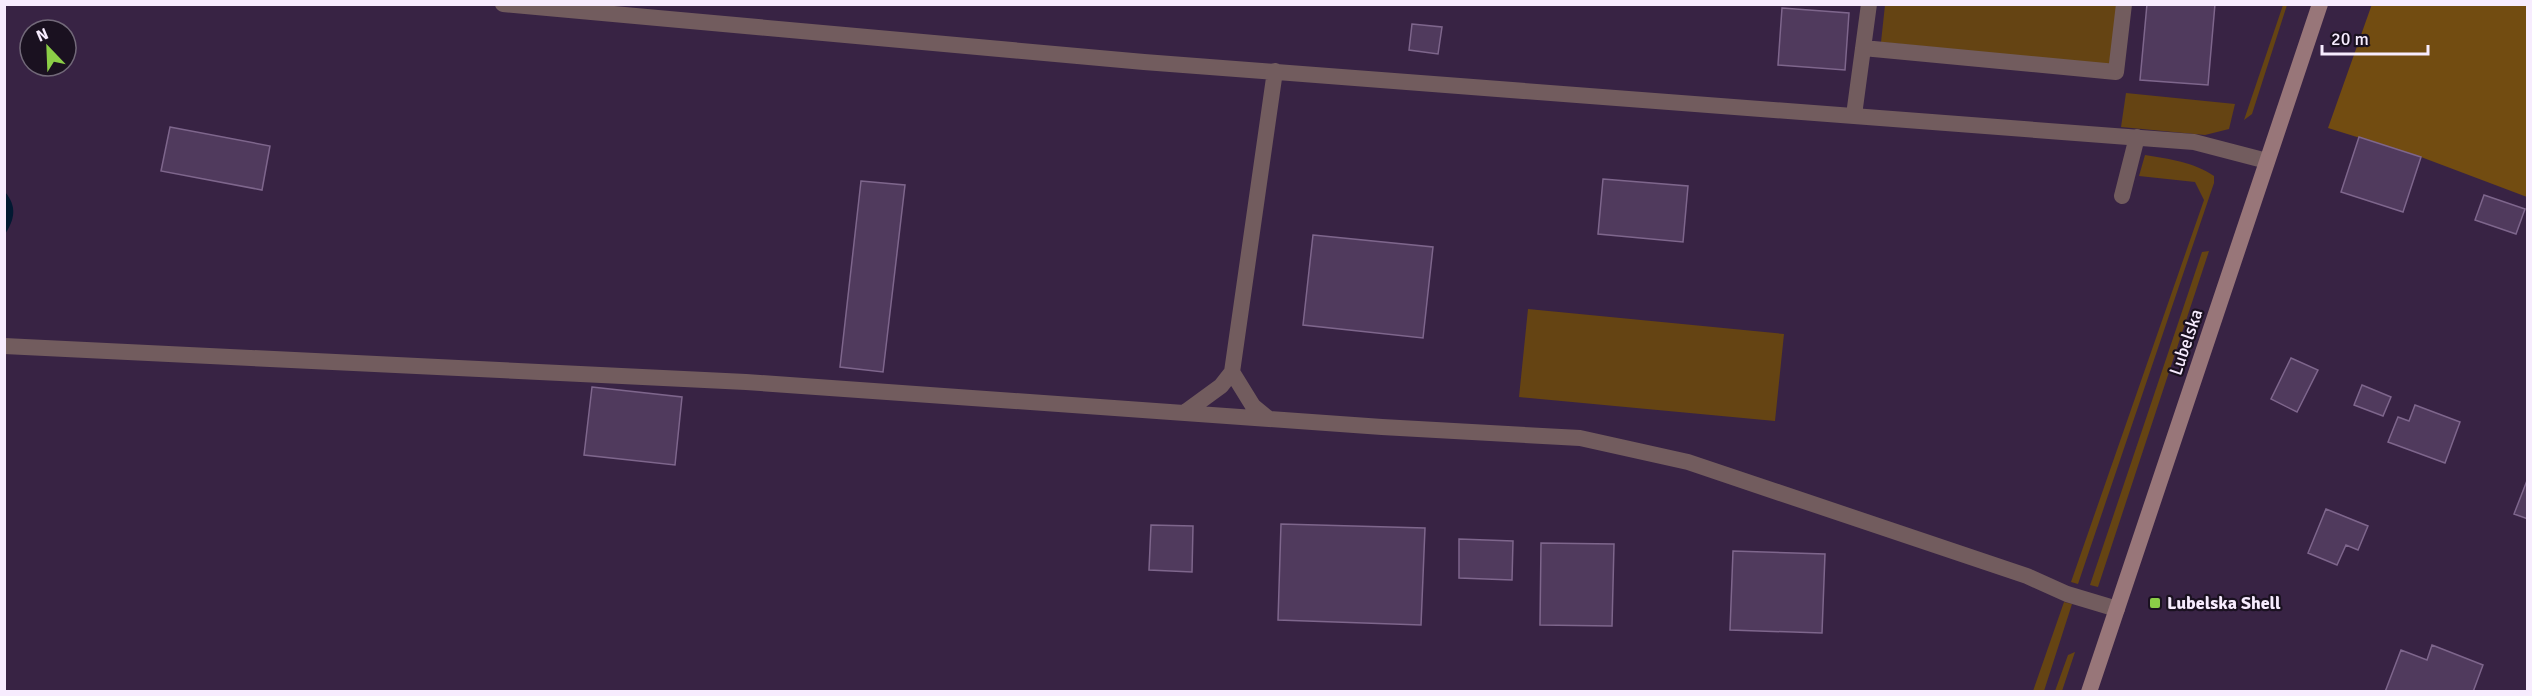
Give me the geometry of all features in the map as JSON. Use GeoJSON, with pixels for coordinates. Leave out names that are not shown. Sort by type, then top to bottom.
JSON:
{"type":"FeatureCollection","features":[{"type":"Feature","properties":{"kind":"main road","name":"Lubelska"},"geometry":{"type":"LineString","coordinates":[[2089,692],[2320,4]]}},
{"type":"Feature","properties":{"kind":"lane"},"geometry":{"type":"LineString","coordinates":[[503,4],[1275,71],[2194,142],[2267,161]]}},
{"type":"Feature","properties":{"kind":"lane"},"geometry":{"type":"LineString","coordinates":[[1854,115],[1869,4]]}},
{"type":"Feature","properties":{"kind":"lane"},"geometry":{"type":"LineString","coordinates":[[1863,48],[2116,72],[2124,4]]}},
{"type":"Feature","properties":{"kind":"lane"},"geometry":{"type":"LineString","coordinates":[[1184,413],[1221,386],[1232,372],[1275,71]]}},
{"type":"Feature","properties":{"kind":"lane"},"geometry":{"type":"LineString","coordinates":[[2122,196],[2137,137]]}},
{"type":"Feature","properties":{"kind":"lane"},"geometry":{"type":"LineString","coordinates":[[4,346],[746,382],[1269,419],[1580,438],[1688,462],[2027,576],[2067,594],[2117,609]]}},
{"type":"Feature","properties":{"kind":"lane"},"geometry":{"type":"LineString","coordinates":[[1232,372],[1254,406],[1269,419]]}},
{"type":"Feature","properties":{"kind":"shaded area"},"geometry":{"type":"Polygon","coordinates":[[[2372,4],[2527,5],[2527,197],[2421,157],[2328,128],[2372,4]]]}},
{"type":"Feature","properties":{"kind":"shaded area"},"geometry":{"type":"Polygon","coordinates":[[[1885,5],[2119,5],[2112,65],[1881,42],[1885,5]]]}},
{"type":"Feature","properties":{"kind":"shaded area"},"geometry":{"type":"Polygon","coordinates":[[[2283,5],[2287,5],[2252,114],[2244,120],[2283,5]]]}},
{"type":"Feature","properties":{"kind":"shaded area"},"geometry":{"type":"Polygon","coordinates":[[[2126,93],[2235,104],[2229,129],[2205,135],[2121,127],[2126,93]]]}},
{"type":"Feature","properties":{"kind":"shaded area"},"geometry":{"type":"Polygon","coordinates":[[[2145,155],[2198,167],[2214,176],[2214,183],[2078,584],[2071,582],[2204,200],[2195,182],[2139,176],[2145,155]]]}},
{"type":"Feature","properties":{"kind":"shaded area"},"geometry":{"type":"Polygon","coordinates":[[[2209,251],[2098,587],[2090,585],[2202,252],[2209,251]]]}},
{"type":"Feature","properties":{"kind":"shaded area"},"geometry":{"type":"Polygon","coordinates":[[[1528,309],[1784,334],[1775,421],[1519,397],[1528,309]]]}},
{"type":"Feature","properties":{"kind":"shaded area"},"geometry":{"type":"Polygon","coordinates":[[[2064,602],[2072,604],[2044,691],[2033,691],[2064,602]]]}},
{"type":"Feature","properties":{"kind":"shaded area"},"geometry":{"type":"Polygon","coordinates":[[[2075,652],[2062,691],[2055,691],[2068,655],[2075,652]]]}},
{"type":"Feature","properties":{"kind":"water"},"geometry":{"type":"Polygon","coordinates":[[[5,192],[13,207],[13,218],[5,234],[5,192]]]}},
{"type":"Feature","properties":{"kind":"building"},"geometry":{"type":"Polygon","coordinates":[[[2147,4],[2215,4],[2208,85],[2140,80],[2147,4]]]}},
{"type":"Feature","properties":{"kind":"building"},"geometry":{"type":"Polygon","coordinates":[[[1782,8],[1849,13],[1845,70],[1778,65],[1782,8]]]}},
{"type":"Feature","properties":{"kind":"building"},"geometry":{"type":"Polygon","coordinates":[[[1412,24],[1442,27],[1438,54],[1409,50],[1412,24]]]}},
{"type":"Feature","properties":{"kind":"building"},"geometry":{"type":"Polygon","coordinates":[[[170,127],[270,146],[262,190],[161,171],[170,127]]]}},
{"type":"Feature","properties":{"kind":"building"},"geometry":{"type":"Polygon","coordinates":[[[2359,137],[2421,157],[2403,212],[2341,192],[2359,137]]]}},
{"type":"Feature","properties":{"kind":"building"},"geometry":{"type":"Polygon","coordinates":[[[1603,179],[1688,186],[1683,242],[1598,234],[1603,179]]]}},
{"type":"Feature","properties":{"kind":"building"},"geometry":{"type":"Polygon","coordinates":[[[861,181],[905,185],[883,372],[840,367],[861,181]]]}},
{"type":"Feature","properties":{"kind":"building"},"geometry":{"type":"Polygon","coordinates":[[[2484,195],[2525,209],[2516,234],[2475,220],[2484,195]]]}},
{"type":"Feature","properties":{"kind":"building"},"geometry":{"type":"Polygon","coordinates":[[[1313,235],[1433,247],[1423,338],[1303,325],[1313,235]]]}},
{"type":"Feature","properties":{"kind":"building"},"geometry":{"type":"Polygon","coordinates":[[[2291,358],[2318,370],[2297,412],[2271,399],[2291,358]]]}},
{"type":"Feature","properties":{"kind":"building"},"geometry":{"type":"Polygon","coordinates":[[[2362,385],[2391,397],[2383,416],[2354,405],[2362,385]]]}},
{"type":"Feature","properties":{"kind":"building"},"geometry":{"type":"Polygon","coordinates":[[[592,387],[682,397],[675,465],[584,455],[592,387]]]}},
{"type":"Feature","properties":{"kind":"building"},"geometry":{"type":"Polygon","coordinates":[[[2415,405],[2460,422],[2445,463],[2388,442],[2398,417],[2409,421],[2415,405]]]}},
{"type":"Feature","properties":{"kind":"building"},"geometry":{"type":"Polygon","coordinates":[[[2528,478],[2528,519],[2514,514],[2528,478]]]}},
{"type":"Feature","properties":{"kind":"building"},"geometry":{"type":"Polygon","coordinates":[[[2326,509],[2368,526],[2358,550],[2346,545],[2337,565],[2308,553],[2326,509]]]}},
{"type":"Feature","properties":{"kind":"building"},"geometry":{"type":"Polygon","coordinates":[[[1281,524],[1425,528],[1421,625],[1278,620],[1281,524]]]}},
{"type":"Feature","properties":{"kind":"building"},"geometry":{"type":"Polygon","coordinates":[[[1151,525],[1193,526],[1192,572],[1149,570],[1151,525]]]}},
{"type":"Feature","properties":{"kind":"building"},"geometry":{"type":"Polygon","coordinates":[[[1459,539],[1513,541],[1512,580],[1459,578],[1459,539]]]}},
{"type":"Feature","properties":{"kind":"building"},"geometry":{"type":"Polygon","coordinates":[[[1541,543],[1614,544],[1612,626],[1540,625],[1541,543]]]}},
{"type":"Feature","properties":{"kind":"building"},"geometry":{"type":"Polygon","coordinates":[[[1733,551],[1825,554],[1822,633],[1730,630],[1733,551]]]}},
{"type":"Feature","properties":{"kind":"building"},"geometry":{"type":"Polygon","coordinates":[[[2432,645],[2483,665],[2473,692],[2385,692],[2401,650],[2427,660],[2432,645]]]}},
{"type":"Feature","properties":{"kind":"place","name":"Lubelska Shell"},"geometry":{"type":"Point","coordinates":[2155,603]}}]}
